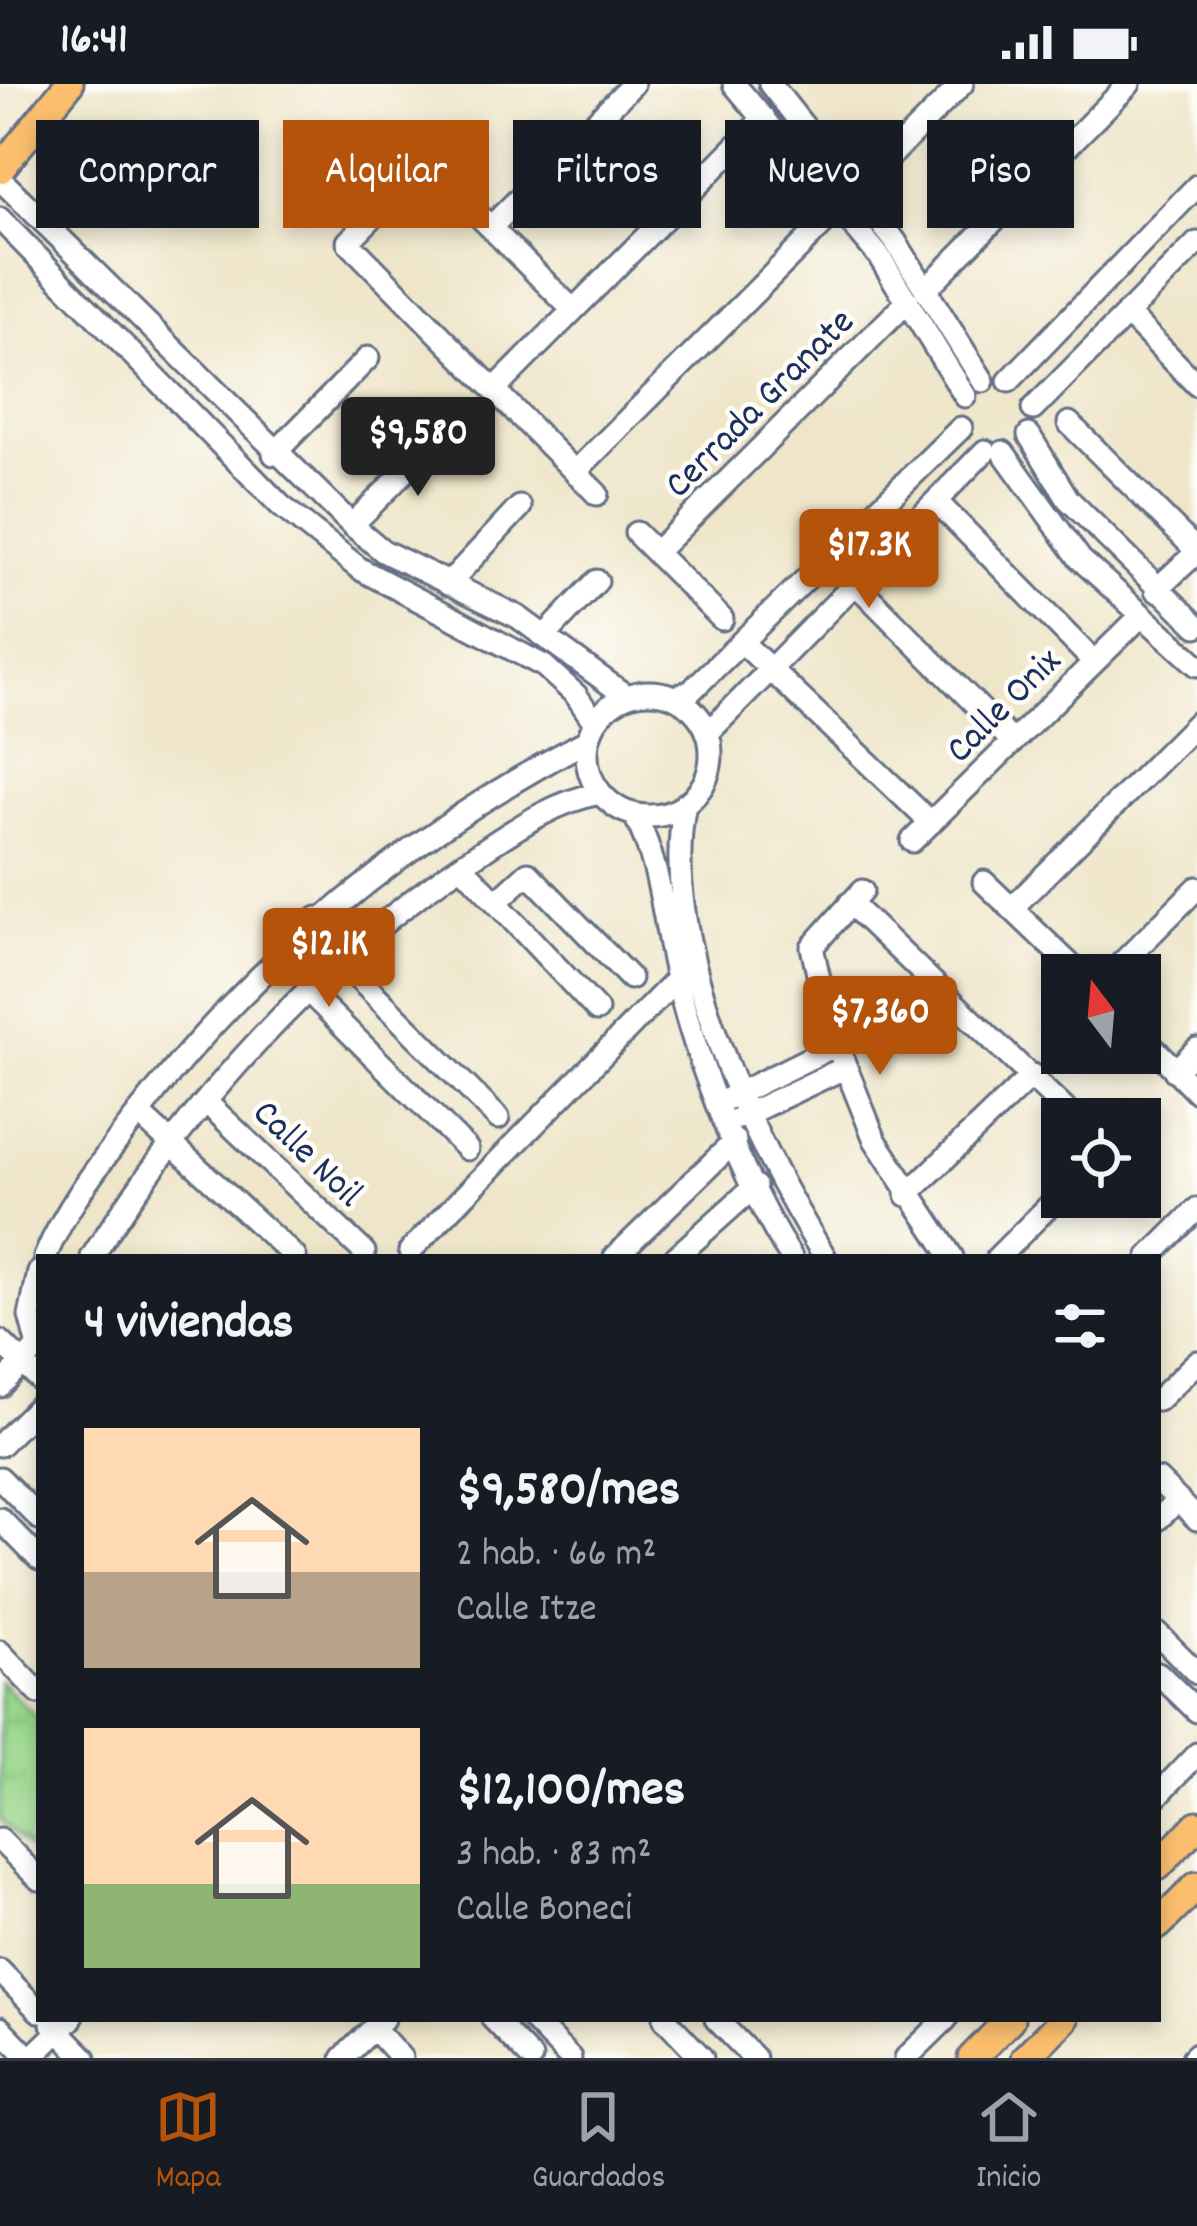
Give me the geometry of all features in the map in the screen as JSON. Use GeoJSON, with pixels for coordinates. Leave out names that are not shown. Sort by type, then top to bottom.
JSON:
{"type":"FeatureCollection","features":[{"type":"Feature","properties":{"kind":"main road"},"geometry":{"type":"LineString","coordinates":[[0,169],[69,84]]}},
{"type":"Feature","properties":{"kind":"main road"},"geometry":{"type":"LineString","coordinates":[[1161,1863],[1197,1825]]}},
{"type":"Feature","properties":{"kind":"main road"},"geometry":{"type":"LineString","coordinates":[[1161,1922],[1197,1886]]}},
{"type":"Feature","properties":{"kind":"main road"},"geometry":{"type":"LineString","coordinates":[[972,2058],[1007,2022]]}},
{"type":"Feature","properties":{"kind":"main road"},"geometry":{"type":"LineString","coordinates":[[1025,2058],[1061,2022]]}},
{"type":"Feature","properties":{"kind":"street"},"geometry":{"type":"LineString","coordinates":[[491,227],[632,84]]}},
{"type":"Feature","properties":{"kind":"street"},"geometry":{"type":"LineString","coordinates":[[494,390],[764,118],[734,84]]}},
{"type":"Feature","properties":{"kind":"street"},"geometry":{"type":"LineString","coordinates":[[903,143],[962,84]]}},
{"type":"Feature","properties":{"kind":"street","name":"Cerrada Granate"},"geometry":{"type":"LineString","coordinates":[[656,552],[1129,84]]}},
{"type":"Feature","properties":{"kind":"street"},"geometry":{"type":"LineString","coordinates":[[781,88],[805,120]]}},
{"type":"Feature","properties":{"kind":"street"},"geometry":{"type":"LineString","coordinates":[[573,310],[427,163],[348,242],[597,494]]}},
{"type":"Feature","properties":{"kind":"street"},"geometry":{"type":"LineString","coordinates":[[0,179],[274,454],[383,551],[545,635],[626,696]]}},
{"type":"Feature","properties":{"kind":"street"},"geometry":{"type":"LineString","coordinates":[[974,388],[1009,381],[1197,186]]}},
{"type":"Feature","properties":{"kind":"street"},"geometry":{"type":"LineString","coordinates":[[0,219],[281,506],[359,569],[544,665],[576,694],[592,731],[587,759],[600,793],[634,814],[652,816],[686,804]]}},
{"type":"Feature","properties":{"kind":"street"},"geometry":{"type":"LineString","coordinates":[[575,472],[819,228]]}},
{"type":"Feature","properties":{"kind":"street"},"geometry":{"type":"LineString","coordinates":[[858,228],[917,295]]}},
{"type":"Feature","properties":{"kind":"street"},"geometry":{"type":"LineString","coordinates":[[675,697],[691,691],[961,428],[974,388],[879,228]]}},
{"type":"Feature","properties":{"kind":"street"},"geometry":{"type":"LineString","coordinates":[[1197,243],[1033,409],[1028,434],[1068,499],[1197,626]]}},
{"type":"Feature","properties":{"kind":"street"},"geometry":{"type":"LineString","coordinates":[[1127,314],[1197,385]]}},
{"type":"Feature","properties":{"kind":"street"},"geometry":{"type":"LineString","coordinates":[[274,454],[368,358]]}},
{"type":"Feature","properties":{"kind":"street"},"geometry":{"type":"LineString","coordinates":[[1009,381],[1028,397],[1033,409]]}},
{"type":"Feature","properties":{"kind":"street"},"geometry":{"type":"LineString","coordinates":[[1069,423],[1197,552],[1156,590]]}},
{"type":"Feature","properties":{"kind":"street"},"geometry":{"type":"LineString","coordinates":[[961,428],[994,452],[1080,559],[1197,664]]}},
{"type":"Feature","properties":{"kind":"street"},"geometry":{"type":"LineString","coordinates":[[352,525],[444,432]]}},
{"type":"Feature","properties":{"kind":"street"},"geometry":{"type":"LineString","coordinates":[[708,733],[936,501],[994,452],[1028,434]]}},
{"type":"Feature","properties":{"kind":"street"},"geometry":{"type":"LineString","coordinates":[[936,501],[1094,662]]}},
{"type":"Feature","properties":{"kind":"street"},"geometry":{"type":"LineString","coordinates":[[448,584],[520,507]]}},
{"type":"Feature","properties":{"kind":"street"},"geometry":{"type":"LineString","coordinates":[[637,533],[722,619]]}},
{"type":"Feature","properties":{"kind":"street"},"geometry":{"type":"LineString","coordinates":[[545,635],[597,581]]}},
{"type":"Feature","properties":{"kind":"street"},"geometry":{"type":"LineString","coordinates":[[856,584],[1013,742]]}},
{"type":"Feature","properties":{"kind":"street","name":"Calle Onix"},"geometry":{"type":"LineString","coordinates":[[913,842],[1140,617]]}},
{"type":"Feature","properties":{"kind":"street"},"geometry":{"type":"LineString","coordinates":[[742,642],[931,824]]}},
{"type":"Feature","properties":{"kind":"street"},"geometry":{"type":"LineString","coordinates":[[47,1254],[88,1181],[138,1113],[221,1014],[317,919],[466,810],[592,731],[626,696],[659,693],[675,697],[700,718],[708,733],[708,772],[686,804],[677,845],[684,927],[698,980],[746,1102],[823,1254]]}},
{"type":"Feature","properties":{"kind":"street"},"geometry":{"type":"LineString","coordinates":[[1012,908],[1197,723]]}},
{"type":"Feature","properties":{"kind":"street"},"geometry":{"type":"LineString","coordinates":[[94,1254],[173,1141],[340,960],[461,865],[547,811],[600,793]]}},
{"type":"Feature","properties":{"kind":"street"},"geometry":{"type":"LineString","coordinates":[[634,814],[658,870],[676,979],[728,1122],[789,1254]]}},
{"type":"Feature","properties":{"kind":"street"},"geometry":{"type":"LineString","coordinates":[[461,865],[597,1010]]}},
{"type":"Feature","properties":{"kind":"street"},"geometry":{"type":"LineString","coordinates":[[496,902],[528,873],[630,978]]}},
{"type":"Feature","properties":{"kind":"street"},"geometry":{"type":"LineString","coordinates":[[984,882],[1059,954]]}},
{"type":"Feature","properties":{"kind":"street"},"geometry":{"type":"LineString","coordinates":[[1131,954],[1197,888]]}},
{"type":"Feature","properties":{"kind":"street"},"geometry":{"type":"LineString","coordinates":[[950,1254],[875,1140],[836,1045],[812,947],[856,897],[1054,1098]]}},
{"type":"Feature","properties":{"kind":"street"},"geometry":{"type":"LineString","coordinates":[[317,919],[340,960],[498,1118]]}},
{"type":"Feature","properties":{"kind":"street"},"geometry":{"type":"LineString","coordinates":[[410,1251],[676,979]]}},
{"type":"Feature","properties":{"kind":"street"},"geometry":{"type":"LineString","coordinates":[[308,991],[467,1149]]}},
{"type":"Feature","properties":{"kind":"street"},"geometry":{"type":"LineString","coordinates":[[618,1254],[746,1102],[836,1045]]}},
{"type":"Feature","properties":{"kind":"street"},"geometry":{"type":"LineString","coordinates":[[1175,1071],[1197,1049]]}},
{"type":"Feature","properties":{"kind":"street"},"geometry":{"type":"LineString","coordinates":[[1161,1056],[1197,1092]]}},
{"type":"Feature","properties":{"kind":"street"},"geometry":{"type":"LineString","coordinates":[[746,1102],[844,1068]]}},
{"type":"Feature","properties":{"kind":"street"},"geometry":{"type":"LineString","coordinates":[[907,1195],[1031,1075]]}},
{"type":"Feature","properties":{"kind":"street","name":"Calle Noil"},"geometry":{"type":"LineString","coordinates":[[206,1102],[364,1252]]}},
{"type":"Feature","properties":{"kind":"street"},"geometry":{"type":"LineString","coordinates":[[138,1113],[292,1254]]}},
{"type":"Feature","properties":{"kind":"street"},"geometry":{"type":"LineString","coordinates":[[679,1254],[755,1186]]}},
{"type":"Feature","properties":{"kind":"street"},"geometry":{"type":"LineString","coordinates":[[1001,1254],[1041,1214]]}},
{"type":"Feature","properties":{"kind":"street"},"geometry":{"type":"LineString","coordinates":[[1153,1254],[1192,1224]]}},
{"type":"Feature","properties":{"kind":"street"},"geometry":{"type":"LineString","coordinates":[[34,1360],[30,1316],[36,1287]]}},
{"type":"Feature","properties":{"kind":"street"},"geometry":{"type":"LineString","coordinates":[[0,1341],[34,1360]]}},
{"type":"Feature","properties":{"kind":"street"},"geometry":{"type":"LineString","coordinates":[[0,1386],[34,1360]]}},
{"type":"Feature","properties":{"kind":"street"},"geometry":{"type":"LineString","coordinates":[[1161,1397],[1197,1361]]}},
{"type":"Feature","properties":{"kind":"street"},"geometry":{"type":"LineString","coordinates":[[0,1445],[36,1409]]}},
{"type":"Feature","properties":{"kind":"street"},"geometry":{"type":"LineString","coordinates":[[0,1478],[36,1515]]}},
{"type":"Feature","properties":{"kind":"street"},"geometry":{"type":"LineString","coordinates":[[1164,1488],[1197,1520]]}},
{"type":"Feature","properties":{"kind":"street"},"geometry":{"type":"LineString","coordinates":[[0,1519],[36,1555]]}},
{"type":"Feature","properties":{"kind":"street"},"geometry":{"type":"LineString","coordinates":[[1161,1637],[1197,1673]]}},
{"type":"Feature","properties":{"kind":"street"},"geometry":{"type":"LineString","coordinates":[[0,1652],[36,1690]]}},
{"type":"Feature","properties":{"kind":"street"},"geometry":{"type":"LineString","coordinates":[[1161,1676],[1197,1711]]}},
{"type":"Feature","properties":{"kind":"street"},"geometry":{"type":"LineString","coordinates":[[1161,1792],[1197,1754]]}},
{"type":"Feature","properties":{"kind":"street"},"geometry":{"type":"LineString","coordinates":[[0,1840],[36,1877]]}},
{"type":"Feature","properties":{"kind":"street"},"geometry":{"type":"LineString","coordinates":[[0,1971],[36,2008]]}},
{"type":"Feature","properties":{"kind":"street"},"geometry":{"type":"LineString","coordinates":[[496,2022],[531,2058]]}},
{"type":"Feature","properties":{"kind":"street"},"geometry":{"type":"LineString","coordinates":[[535,2022],[571,2058]]}},
{"type":"Feature","properties":{"kind":"street"},"geometry":{"type":"LineString","coordinates":[[668,2022],[702,2058]]}},
{"type":"Feature","properties":{"kind":"street"},"geometry":{"type":"LineString","coordinates":[[723,2022],[754,2058]]}},
{"type":"Feature","properties":{"kind":"street"},"geometry":{"type":"LineString","coordinates":[[906,2058],[943,2022]]}},
{"type":"Feature","properties":{"kind":"street"},"geometry":{"type":"LineString","coordinates":[[0,2028],[30,2058],[59,2023],[86,2058]]}},
{"type":"Feature","properties":{"kind":"street"},"geometry":{"type":"LineString","coordinates":[[344,2058],[378,2024],[401,2058]]}},
{"type":"Feature","properties":{"kind":"green space"},"geometry":{"type":"Polygon","coordinates":[[[0,1681],[36,1718],[36,1856],[0,1819],[0,1681]]]}}]}
